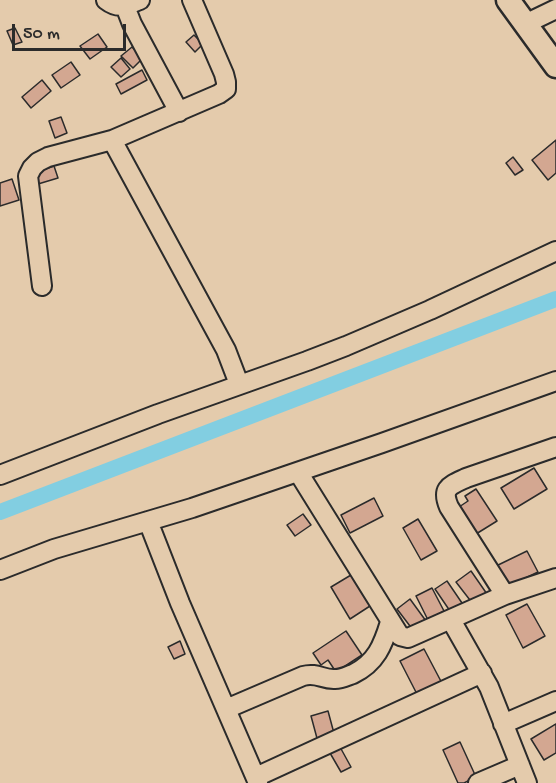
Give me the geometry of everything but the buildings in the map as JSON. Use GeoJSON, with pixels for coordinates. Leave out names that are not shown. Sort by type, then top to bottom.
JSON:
{"type":"FeatureCollection","features":[{"type":"Feature","properties":{"kind":"main road"},"geometry":{"type":"LineString","coordinates":[[508,0],[556,66]]}},
{"type":"Feature","properties":{"kind":"street"},"geometry":{"type":"LineString","coordinates":[[106,0],[114,6],[133,3],[132,24],[179,112]]}},
{"type":"Feature","properties":{"kind":"street"},"geometry":{"type":"LineString","coordinates":[[42,286],[28,176],[32,168],[48,157],[112,140],[219,94],[225,89],[224,74],[192,0]]}},
{"type":"Feature","properties":{"kind":"street"},"geometry":{"type":"LineString","coordinates":[[525,24],[556,9]]}},
{"type":"Feature","properties":{"kind":"street"},"geometry":{"type":"LineString","coordinates":[[112,140],[226,350],[239,384]]}},
{"type":"Feature","properties":{"kind":"street"},"geometry":{"type":"LineString","coordinates":[[0,475],[346,346],[556,251]]}},
{"type":"Feature","properties":{"kind":"street"},"geometry":{"type":"LineString","coordinates":[[0,570],[54,549],[192,508],[298,472],[556,381]]}},
{"type":"Feature","properties":{"kind":"street"},"geometry":{"type":"LineString","coordinates":[[505,595],[449,507],[445,497],[446,490],[466,478],[556,447]]}},
{"type":"Feature","properties":{"kind":"street"},"geometry":{"type":"LineString","coordinates":[[298,472],[400,636],[408,638],[505,595],[556,578]]}},
{"type":"Feature","properties":{"kind":"street"},"geometry":{"type":"LineString","coordinates":[[148,521],[180,603],[257,780],[482,673]]}},
{"type":"Feature","properties":{"kind":"street"},"geometry":{"type":"LineString","coordinates":[[451,620],[482,673],[527,783]]}},
{"type":"Feature","properties":{"kind":"street"},"geometry":{"type":"LineString","coordinates":[[226,710],[303,676],[311,674],[333,679],[361,670],[374,660],[382,646],[390,622]]}},
{"type":"Feature","properties":{"kind":"street"},"geometry":{"type":"LineString","coordinates":[[503,724],[556,701]]}},
{"type":"Feature","properties":{"kind":"street"},"geometry":{"type":"LineString","coordinates":[[478,783],[520,765]]}},
{"type":"Feature","properties":{"kind":"waterway"},"geometry":{"type":"LineString","coordinates":[[0,512],[556,299]]}}]}
